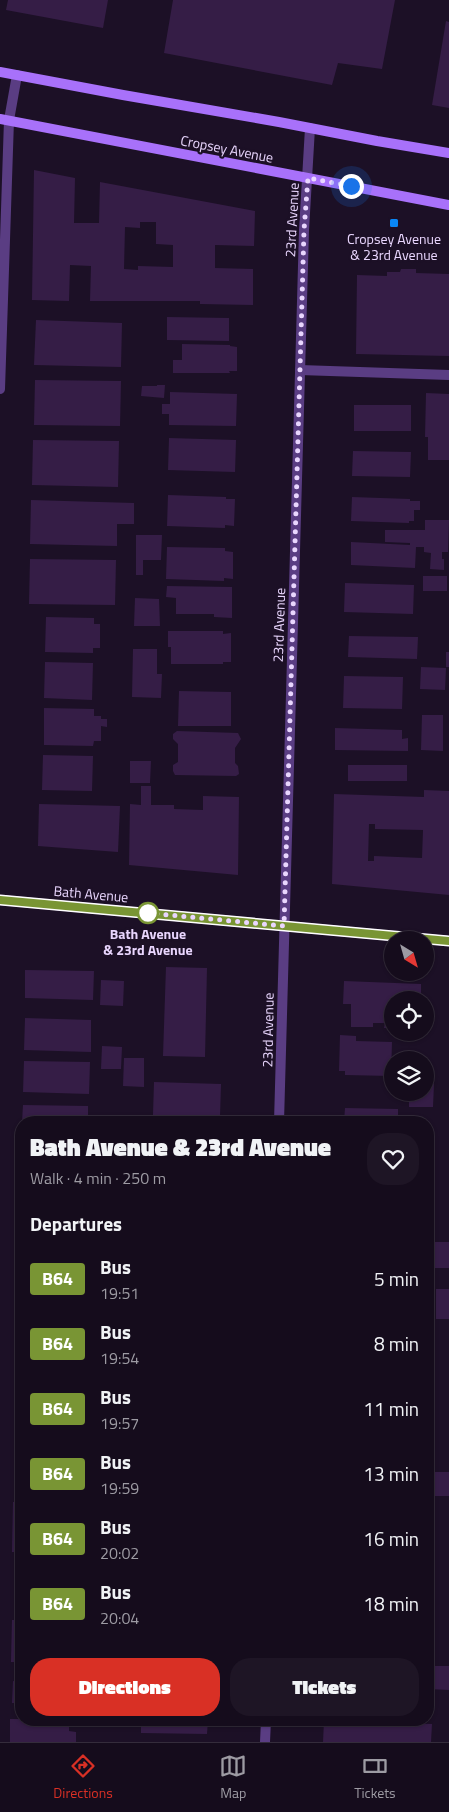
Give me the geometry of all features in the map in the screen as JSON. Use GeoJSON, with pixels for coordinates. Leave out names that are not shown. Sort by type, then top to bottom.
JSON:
{"type":"FeatureCollection","features":[{"type":"Feature","properties":{"kind":"main road"},"geometry":{"type":"LineString","coordinates":[[0,72],[378,142],[449,152]]}},
{"type":"Feature","properties":{"kind":"main road","name":"Cropsey Avenue"},"geometry":{"type":"LineString","coordinates":[[4,119],[449,205]]}},
{"type":"Feature","properties":{"kind":"main road","name":"Bath Avenue"},"geometry":{"type":"LineString","coordinates":[[0,900],[449,941]]}},
{"type":"Feature","properties":{"kind":"street"},"geometry":{"type":"LineString","coordinates":[[0,389],[4,119],[17,75]]}},
{"type":"Feature","properties":{"kind":"street","name":"23rd Avenue"},"geometry":{"type":"LineString","coordinates":[[279,1116],[304,230],[310,128]]}},
{"type":"Feature","properties":{"kind":"street"},"geometry":{"type":"LineString","coordinates":[[300,370],[449,375]]}},
{"type":"Feature","properties":{"kind":"street"},"geometry":{"type":"LineString","coordinates":[[265,1742],[266,1726]]}},
{"type":"Feature","properties":{"kind":"building"},"geometry":{"type":"Polygon","coordinates":[[[8,0],[108,0],[103,28],[6,10],[8,0]]]}},
{"type":"Feature","properties":{"kind":"building"},"geometry":{"type":"Polygon","coordinates":[[[173,0],[395,0],[382,69],[338,63],[332,85],[164,53],[173,0]]]}},
{"type":"Feature","properties":{"kind":"building"},"geometry":{"type":"Polygon","coordinates":[[[446,21],[449,22],[449,108],[432,105],[446,21]]]}},
{"type":"Feature","properties":{"kind":"building"},"geometry":{"type":"Polygon","coordinates":[[[34,170],[75,178],[74,223],[99,223],[100,182],[255,211],[254,246],[215,245],[215,268],[253,269],[253,305],[200,304],[200,301],[90,301],[91,266],[70,265],[69,301],[32,300],[34,170]],[[140,222],[140,228],[125,227],[124,269],[138,270],[138,266],[173,267],[173,245],[156,244],[156,222],[140,222]]]}},
{"type":"Feature","properties":{"kind":"building"},"geometry":{"type":"Polygon","coordinates":[[[401,269],[416,269],[416,273],[449,274],[449,356],[356,354],[357,275],[387,276],[387,272],[400,272],[401,269]]]}},
{"type":"Feature","properties":{"kind":"building"},"geometry":{"type":"Polygon","coordinates":[[[167,317],[229,318],[229,341],[167,340],[167,317]]]}},
{"type":"Feature","properties":{"kind":"building"},"geometry":{"type":"Polygon","coordinates":[[[36,320],[122,323],[121,367],[34,365],[36,320]]]}},
{"type":"Feature","properties":{"kind":"building"},"geometry":{"type":"Polygon","coordinates":[[[182,344],[230,345],[237,347],[237,371],[229,371],[230,373],[173,373],[173,360],[182,360],[182,344]]]}},
{"type":"Feature","properties":{"kind":"building"},"geometry":{"type":"Polygon","coordinates":[[[35,380],[121,381],[120,426],[34,425],[35,380]]]}},
{"type":"Feature","properties":{"kind":"building"},"geometry":{"type":"Polygon","coordinates":[[[165,385],[164,398],[141,396],[142,386],[165,385]]]}},
{"type":"Feature","properties":{"kind":"building"},"geometry":{"type":"Polygon","coordinates":[[[170,392],[237,394],[236,426],[169,425],[169,414],[162,414],[162,404],[170,404],[170,392]]]}},
{"type":"Feature","properties":{"kind":"building"},"geometry":{"type":"Polygon","coordinates":[[[426,393],[449,394],[449,460],[428,460],[428,437],[425,437],[426,393]]]}},
{"type":"Feature","properties":{"kind":"building"},"geometry":{"type":"Polygon","coordinates":[[[354,405],[411,405],[411,431],[354,431],[354,405]]]}},
{"type":"Feature","properties":{"kind":"building"},"geometry":{"type":"Polygon","coordinates":[[[169,438],[236,440],[235,472],[168,470],[169,438]]]}},
{"type":"Feature","properties":{"kind":"building"},"geometry":{"type":"Polygon","coordinates":[[[33,440],[119,441],[118,487],[32,485],[33,440]]]}},
{"type":"Feature","properties":{"kind":"building"},"geometry":{"type":"Polygon","coordinates":[[[353,451],[411,452],[410,477],[352,476],[353,451]]]}},
{"type":"Feature","properties":{"kind":"building"},"geometry":{"type":"Polygon","coordinates":[[[168,495],[235,499],[234,526],[225,525],[225,528],[167,526],[168,495]]]}},
{"type":"Feature","properties":{"kind":"building"},"geometry":{"type":"Polygon","coordinates":[[[352,497],[410,499],[410,501],[420,501],[420,510],[414,510],[414,521],[409,521],[409,523],[351,521],[352,497]]]}},
{"type":"Feature","properties":{"kind":"building"},"geometry":{"type":"Polygon","coordinates":[[[31,500],[134,503],[134,524],[117,524],[117,546],[30,544],[31,500]]]}},
{"type":"Feature","properties":{"kind":"building"},"geometry":{"type":"Polygon","coordinates":[[[425,520],[449,520],[448,552],[442,552],[444,570],[430,569],[431,553],[424,552],[424,547],[416,547],[415,568],[351,565],[351,542],[410,545],[410,543],[385,542],[385,530],[425,530],[425,520]]]}},
{"type":"Feature","properties":{"kind":"building"},"geometry":{"type":"Polygon","coordinates":[[[136,535],[162,535],[161,560],[143,560],[143,575],[136,575],[136,535]]]}},
{"type":"Feature","properties":{"kind":"building"},"geometry":{"type":"Polygon","coordinates":[[[167,547],[225,548],[225,551],[233,552],[233,579],[224,578],[224,581],[166,579],[167,547]]]}},
{"type":"Feature","properties":{"kind":"building"},"geometry":{"type":"Polygon","coordinates":[[[30,559],[116,560],[115,605],[29,604],[30,559]]]}},
{"type":"Feature","properties":{"kind":"building"},"geometry":{"type":"Polygon","coordinates":[[[423,576],[447,576],[447,591],[423,591],[423,576]]]}},
{"type":"Feature","properties":{"kind":"building"},"geometry":{"type":"Polygon","coordinates":[[[345,583],[414,585],[413,614],[344,612],[345,583]]]}},
{"type":"Feature","properties":{"kind":"building"},"geometry":{"type":"Polygon","coordinates":[[[167,586],[232,587],[232,618],[214,617],[214,614],[176,614],[176,598],[166,597],[167,586]]]}},
{"type":"Feature","properties":{"kind":"building"},"geometry":{"type":"Polygon","coordinates":[[[135,598],[159,599],[160,626],[134,626],[135,598]]]}},
{"type":"Feature","properties":{"kind":"building"},"geometry":{"type":"Polygon","coordinates":[[[46,617],[94,618],[94,624],[100,624],[100,648],[93,648],[93,653],[45,652],[46,617]]]}},
{"type":"Feature","properties":{"kind":"building"},"geometry":{"type":"Polygon","coordinates":[[[168,631],[223,631],[223,634],[231,633],[231,662],[223,662],[223,664],[171,664],[171,647],[168,647],[168,631]]]}},
{"type":"Feature","properties":{"kind":"building"},"geometry":{"type":"Polygon","coordinates":[[[349,636],[418,637],[417,659],[348,657],[349,636]]]}},
{"type":"Feature","properties":{"kind":"building"},"geometry":{"type":"Polygon","coordinates":[[[133,649],[157,649],[157,674],[162,674],[161,698],[132,697],[133,649]]]}},
{"type":"Feature","properties":{"kind":"building"},"geometry":{"type":"Polygon","coordinates":[[[446,652],[449,652],[449,667],[446,667],[446,652]]]}},
{"type":"Feature","properties":{"kind":"building"},"geometry":{"type":"Polygon","coordinates":[[[45,662],[93,663],[92,700],[44,698],[45,662]]]}},
{"type":"Feature","properties":{"kind":"building"},"geometry":{"type":"Polygon","coordinates":[[[421,667],[446,668],[445,690],[420,689],[421,667]]]}},
{"type":"Feature","properties":{"kind":"building"},"geometry":{"type":"Polygon","coordinates":[[[344,676],[403,677],[402,709],[343,708],[344,676]]]}},
{"type":"Feature","properties":{"kind":"building"},"geometry":{"type":"Polygon","coordinates":[[[179,691],[231,692],[231,726],[178,726],[179,691]]]}},
{"type":"Feature","properties":{"kind":"building"},"geometry":{"type":"Polygon","coordinates":[[[44,708],[94,709],[94,716],[101,716],[101,719],[107,719],[107,727],[101,726],[101,741],[94,741],[93,746],[44,745],[44,708]]]}},
{"type":"Feature","properties":{"kind":"building"},"geometry":{"type":"Polygon","coordinates":[[[422,715],[443,715],[443,751],[421,750],[422,715]]]}},
{"type":"Feature","properties":{"kind":"building"},"geometry":{"type":"Polygon","coordinates":[[[335,728],[402,730],[402,739],[408,738],[408,751],[335,750],[335,728]]]}},
{"type":"Feature","properties":{"kind":"building"},"geometry":{"type":"Polygon","coordinates":[[[177,731],[238,733],[241,739],[235,748],[235,763],[238,766],[239,774],[236,776],[175,775],[173,765],[178,762],[178,744],[173,739],[173,734],[177,731]]]}},
{"type":"Feature","properties":{"kind":"building"},"geometry":{"type":"Polygon","coordinates":[[[43,755],[93,756],[92,791],[42,790],[43,755]]]}},
{"type":"Feature","properties":{"kind":"building"},"geometry":{"type":"Polygon","coordinates":[[[130,761],[151,761],[150,783],[130,783],[130,761]]]}},
{"type":"Feature","properties":{"kind":"building"},"geometry":{"type":"Polygon","coordinates":[[[348,765],[407,765],[407,781],[348,781],[348,765]]]}},
{"type":"Feature","properties":{"kind":"building"},"geometry":{"type":"Polygon","coordinates":[[[141,786],[151,786],[151,805],[174,805],[174,809],[203,810],[203,796],[239,797],[238,875],[129,865],[130,804],[141,805],[141,786]]]}},
{"type":"Feature","properties":{"kind":"building"},"geometry":{"type":"Polygon","coordinates":[[[424,790],[449,791],[449,895],[332,884],[334,794],[424,797],[424,790]],[[369,824],[368,861],[374,861],[374,856],[422,858],[423,830],[375,829],[375,824],[369,824]]]}},
{"type":"Feature","properties":{"kind":"building"},"geometry":{"type":"Polygon","coordinates":[[[39,804],[120,806],[118,852],[38,846],[39,804]]]}},
{"type":"Feature","properties":{"kind":"building"},"geometry":{"type":"Polygon","coordinates":[[[166,967],[207,968],[205,1057],[163,1056],[166,967]]]}},
{"type":"Feature","properties":{"kind":"building"},"geometry":{"type":"Polygon","coordinates":[[[25,970],[94,971],[93,1000],[25,998],[25,970]]]}},
{"type":"Feature","properties":{"kind":"building"},"geometry":{"type":"Polygon","coordinates":[[[101,980],[124,981],[123,1006],[100,1005],[101,980]]]}},
{"type":"Feature","properties":{"kind":"building"},"geometry":{"type":"Polygon","coordinates":[[[344,981],[421,984],[421,991],[384,991],[384,1023],[373,1023],[373,1027],[351,1027],[351,1004],[343,1004],[344,981]]]}},
{"type":"Feature","properties":{"kind":"building"},"geometry":{"type":"Polygon","coordinates":[[[25,1018],[91,1020],[91,1052],[24,1050],[25,1018]]]}},
{"type":"Feature","properties":{"kind":"building"},"geometry":{"type":"Polygon","coordinates":[[[340,1035],[356,1036],[356,1041],[392,1042],[392,1051],[384,1051],[384,1076],[345,1075],[345,1071],[339,1071],[340,1035]]]}},
{"type":"Feature","properties":{"kind":"building"},"geometry":{"type":"Polygon","coordinates":[[[102,1046],[122,1047],[121,1069],[101,1069],[102,1046]]]}},
{"type":"Feature","properties":{"kind":"building"},"geometry":{"type":"Polygon","coordinates":[[[124,1058],[144,1058],[144,1087],[123,1086],[124,1058]]]}},
{"type":"Feature","properties":{"kind":"building"},"geometry":{"type":"Polygon","coordinates":[[[24,1061],[90,1062],[89,1094],[23,1092],[24,1061]]]}},
{"type":"Feature","properties":{"kind":"building"},"geometry":{"type":"Polygon","coordinates":[[[154,1082],[221,1084],[220,1116],[153,1115],[154,1082]]]}},
{"type":"Feature","properties":{"kind":"building"},"geometry":{"type":"Polygon","coordinates":[[[409,1101],[433,1101],[433,1107],[409,1107],[409,1101]]]}},
{"type":"Feature","properties":{"kind":"building"},"geometry":{"type":"Polygon","coordinates":[[[23,1105],[88,1106],[88,1116],[22,1116],[23,1105]]]}},
{"type":"Feature","properties":{"kind":"building"},"geometry":{"type":"Polygon","coordinates":[[[345,1108],[398,1109],[398,1116],[344,1116],[345,1108]]]}},
{"type":"Feature","properties":{"kind":"building"},"geometry":{"type":"Polygon","coordinates":[[[434,1242],[449,1242],[449,1268],[434,1268],[434,1242]]]}},
{"type":"Feature","properties":{"kind":"building"},"geometry":{"type":"Polygon","coordinates":[[[436,1289],[449,1289],[449,1319],[436,1319],[436,1289]]]}},
{"type":"Feature","properties":{"kind":"building"},"geometry":{"type":"Polygon","coordinates":[[[434,1472],[449,1472],[449,1496],[434,1496],[434,1472]]]}},
{"type":"Feature","properties":{"kind":"building"},"geometry":{"type":"Polygon","coordinates":[[[13,1502],[15,1502],[15,1552],[12,1552],[13,1502]]]}},
{"type":"Feature","properties":{"kind":"building"},"geometry":{"type":"Polygon","coordinates":[[[14,1563],[15,1563],[15,1590],[14,1563]]]}},
{"type":"Feature","properties":{"kind":"building"},"geometry":{"type":"Polygon","coordinates":[[[12,1620],[15,1620],[15,1662],[11,1662],[12,1620]]]}},
{"type":"Feature","properties":{"kind":"building"},"geometry":{"type":"Polygon","coordinates":[[[434,1666],[449,1666],[449,1690],[434,1689],[434,1666]]]}},
{"type":"Feature","properties":{"kind":"building"},"geometry":{"type":"Polygon","coordinates":[[[13,1681],[15,1681],[15,1703],[12,1703],[13,1681]]]}},
{"type":"Feature","properties":{"kind":"building"},"geometry":{"type":"Polygon","coordinates":[[[10,1719],[15,1719],[15,1726],[69,1726],[69,1731],[76,1732],[76,1742],[10,1742],[10,1719]]]}},
{"type":"Feature","properties":{"kind":"building"},"geometry":{"type":"Polygon","coordinates":[[[141,1726],[208,1726],[207,1734],[141,1733],[141,1726]]]}},
{"type":"Feature","properties":{"kind":"building"},"geometry":{"type":"Polygon","coordinates":[[[324,1726],[432,1726],[431,1742],[323,1742],[324,1726]]]}},
{"type":"Feature","properties":{"kind":"bus line","name":"B64"},"geometry":{"type":"LineString","coordinates":[[0,900],[449,941]]}},
{"type":"Feature","properties":{"kind":"place","name":"Cropsey Avenue & 23rd Avenue"},"geometry":{"type":"Point","coordinates":[394,223]}},
{"type":"Feature","properties":{"kind":"place","name":"Bath Avenue & 23rd Avenue"},"geometry":{"type":"Point","coordinates":[148,913]}},
{"type":"Feature","properties":{"kind":"route"},"geometry":{"type":"LineString","coordinates":[[148,913],[284,926],[304,230],[308,178],[351,186]]}}]}
